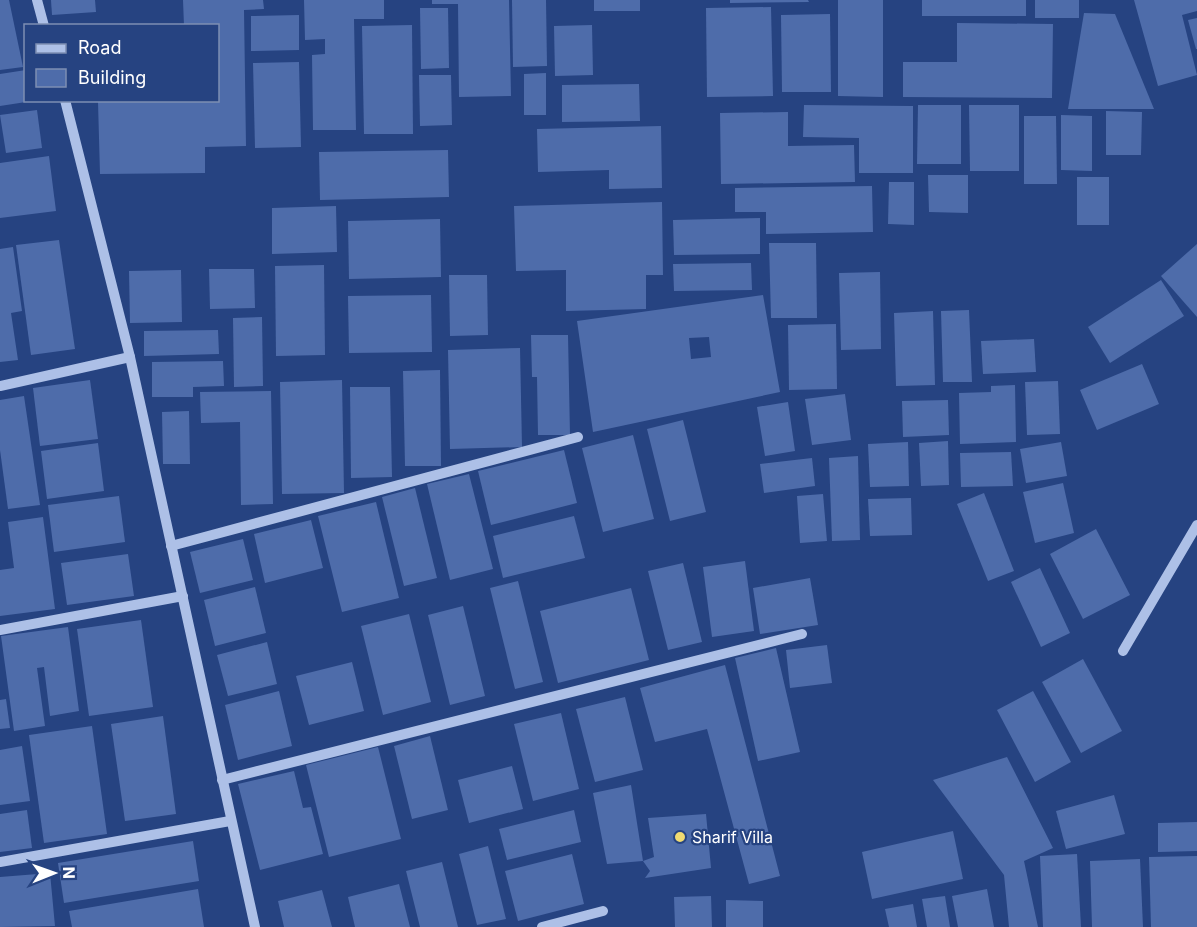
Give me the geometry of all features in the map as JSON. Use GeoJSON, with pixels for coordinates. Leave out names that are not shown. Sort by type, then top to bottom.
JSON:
{"type":"FeatureCollection","features":[{"type":"Feature","properties":{"kind":"street"},"geometry":{"type":"LineString","coordinates":[[37,0],[43,24]]}},
{"type":"Feature","properties":{"kind":"street"},"geometry":{"type":"LineString","coordinates":[[66,102],[130,357],[255,927]]}},
{"type":"Feature","properties":{"kind":"street"},"geometry":{"type":"LineString","coordinates":[[0,386],[130,357]]}},
{"type":"Feature","properties":{"kind":"street"},"geometry":{"type":"LineString","coordinates":[[171,546],[578,437]]}},
{"type":"Feature","properties":{"kind":"street"},"geometry":{"type":"LineString","coordinates":[[1123,651],[1197,525]]}},
{"type":"Feature","properties":{"kind":"street"},"geometry":{"type":"LineString","coordinates":[[0,630],[183,596]]}},
{"type":"Feature","properties":{"kind":"street"},"geometry":{"type":"LineString","coordinates":[[222,780],[802,634]]}},
{"type":"Feature","properties":{"kind":"street"},"geometry":{"type":"LineString","coordinates":[[0,862],[231,821]]}},
{"type":"Feature","properties":{"kind":"street"},"geometry":{"type":"LineString","coordinates":[[542,927],[603,911]]}},
{"type":"Feature","properties":{"kind":"building"},"geometry":{"type":"Polygon","coordinates":[[[0,0],[9,0],[23,67],[0,70],[0,0]]]}},
{"type":"Feature","properties":{"kind":"building"},"geometry":{"type":"Polygon","coordinates":[[[51,0],[95,0],[96,12],[52,15],[51,0]]]}},
{"type":"Feature","properties":{"kind":"building"},"geometry":{"type":"Polygon","coordinates":[[[183,0],[263,0],[264,9],[244,10],[246,146],[205,147],[205,173],[100,174],[98,102],[219,102],[219,24],[184,24],[183,0]]]}},
{"type":"Feature","properties":{"kind":"building"},"geometry":{"type":"Polygon","coordinates":[[[304,0],[384,0],[384,19],[354,19],[356,130],[313,130],[312,55],[325,54],[325,39],[305,40],[304,0]]]}},
{"type":"Feature","properties":{"kind":"building"},"geometry":{"type":"Polygon","coordinates":[[[432,0],[509,0],[511,96],[459,97],[458,4],[432,4],[432,0]]]}},
{"type":"Feature","properties":{"kind":"building"},"geometry":{"type":"Polygon","coordinates":[[[512,0],[546,0],[547,66],[513,67],[512,0]]]}},
{"type":"Feature","properties":{"kind":"building"},"geometry":{"type":"Polygon","coordinates":[[[594,0],[640,0],[640,11],[594,11],[594,0]]]}},
{"type":"Feature","properties":{"kind":"building"},"geometry":{"type":"Polygon","coordinates":[[[730,0],[808,0],[809,2],[730,3],[730,0]]]}},
{"type":"Feature","properties":{"kind":"building"},"geometry":{"type":"Polygon","coordinates":[[[838,0],[883,0],[883,97],[838,96],[838,0]]]}},
{"type":"Feature","properties":{"kind":"building"},"geometry":{"type":"Polygon","coordinates":[[[922,0],[1026,0],[1026,16],[922,16],[922,0]]]}},
{"type":"Feature","properties":{"kind":"building"},"geometry":{"type":"Polygon","coordinates":[[[1035,0],[1079,0],[1079,18],[1035,18],[1035,0]]]}},
{"type":"Feature","properties":{"kind":"building"},"geometry":{"type":"Polygon","coordinates":[[[1134,0],[1197,0],[1197,11],[1182,15],[1197,75],[1158,86],[1134,0]]]}},
{"type":"Feature","properties":{"kind":"building"},"geometry":{"type":"Polygon","coordinates":[[[771,7],[773,96],[707,97],[706,8],[771,7]]]}},
{"type":"Feature","properties":{"kind":"building"},"geometry":{"type":"Polygon","coordinates":[[[420,8],[448,8],[449,68],[421,69],[420,8]]]}},
{"type":"Feature","properties":{"kind":"building"},"geometry":{"type":"Polygon","coordinates":[[[1084,13],[1115,14],[1154,109],[1068,109],[1084,13]]]}},
{"type":"Feature","properties":{"kind":"building"},"geometry":{"type":"Polygon","coordinates":[[[830,14],[831,92],[782,92],[781,15],[830,14]]]}},
{"type":"Feature","properties":{"kind":"building"},"geometry":{"type":"Polygon","coordinates":[[[299,15],[299,50],[251,51],[251,16],[299,15]]]}},
{"type":"Feature","properties":{"kind":"building"},"geometry":{"type":"Polygon","coordinates":[[[1197,18],[1197,49],[1196,49],[1188,20],[1197,18]]]}},
{"type":"Feature","properties":{"kind":"building"},"geometry":{"type":"Polygon","coordinates":[[[957,23],[1053,24],[1052,98],[903,97],[903,62],[957,62],[957,23]]]}},
{"type":"Feature","properties":{"kind":"building"},"geometry":{"type":"Polygon","coordinates":[[[412,25],[413,134],[364,134],[362,26],[412,25]]]}},
{"type":"Feature","properties":{"kind":"building"},"geometry":{"type":"Polygon","coordinates":[[[592,25],[593,75],[555,76],[554,26],[592,25]]]}},
{"type":"Feature","properties":{"kind":"building"},"geometry":{"type":"Polygon","coordinates":[[[299,62],[301,147],[255,148],[253,63],[299,62]]]}},
{"type":"Feature","properties":{"kind":"building"},"geometry":{"type":"Polygon","coordinates":[[[24,70],[24,102],[26,102],[0,106],[0,74],[24,70]]]}},
{"type":"Feature","properties":{"kind":"building"},"geometry":{"type":"Polygon","coordinates":[[[546,73],[546,115],[524,115],[524,74],[546,73]]]}},
{"type":"Feature","properties":{"kind":"building"},"geometry":{"type":"Polygon","coordinates":[[[419,75],[451,75],[452,125],[420,126],[419,75]]]}},
{"type":"Feature","properties":{"kind":"building"},"geometry":{"type":"Polygon","coordinates":[[[639,84],[640,121],[562,122],[562,85],[639,84]]]}},
{"type":"Feature","properties":{"kind":"building"},"geometry":{"type":"Polygon","coordinates":[[[804,105],[913,106],[913,173],[859,173],[859,138],[803,137],[804,105]]]}},
{"type":"Feature","properties":{"kind":"building"},"geometry":{"type":"Polygon","coordinates":[[[918,105],[961,105],[961,164],[917,164],[918,105]]]}},
{"type":"Feature","properties":{"kind":"building"},"geometry":{"type":"Polygon","coordinates":[[[969,105],[1019,105],[1019,171],[970,171],[969,105]]]}},
{"type":"Feature","properties":{"kind":"building"},"geometry":{"type":"Polygon","coordinates":[[[37,110],[42,148],[6,153],[0,115],[37,110]]]}},
{"type":"Feature","properties":{"kind":"building"},"geometry":{"type":"Polygon","coordinates":[[[1106,111],[1142,112],[1141,155],[1106,155],[1106,111]]]}},
{"type":"Feature","properties":{"kind":"building"},"geometry":{"type":"Polygon","coordinates":[[[788,112],[788,146],[854,145],[855,182],[721,184],[720,113],[788,112]]]}},
{"type":"Feature","properties":{"kind":"building"},"geometry":{"type":"Polygon","coordinates":[[[1061,115],[1092,116],[1092,171],[1061,170],[1061,115]]]}},
{"type":"Feature","properties":{"kind":"building"},"geometry":{"type":"Polygon","coordinates":[[[1024,116],[1056,116],[1057,184],[1024,184],[1024,116]]]}},
{"type":"Feature","properties":{"kind":"building"},"geometry":{"type":"Polygon","coordinates":[[[661,126],[662,188],[609,189],[609,170],[538,172],[537,129],[661,126]]]}},
{"type":"Feature","properties":{"kind":"building"},"geometry":{"type":"Polygon","coordinates":[[[448,150],[449,197],[320,200],[319,152],[448,150]]]}},
{"type":"Feature","properties":{"kind":"building"},"geometry":{"type":"Polygon","coordinates":[[[49,156],[56,211],[0,218],[0,163],[49,156]]]}},
{"type":"Feature","properties":{"kind":"building"},"geometry":{"type":"Polygon","coordinates":[[[928,175],[968,175],[968,213],[929,212],[928,175]]]}},
{"type":"Feature","properties":{"kind":"building"},"geometry":{"type":"Polygon","coordinates":[[[1077,177],[1109,177],[1109,225],[1077,225],[1077,177]]]}},
{"type":"Feature","properties":{"kind":"building"},"geometry":{"type":"Polygon","coordinates":[[[889,182],[914,182],[914,225],[888,224],[889,182]]]}},
{"type":"Feature","properties":{"kind":"building"},"geometry":{"type":"Polygon","coordinates":[[[872,186],[873,232],[766,234],[766,212],[735,212],[735,188],[872,186]]]}},
{"type":"Feature","properties":{"kind":"building"},"geometry":{"type":"Polygon","coordinates":[[[662,202],[663,275],[646,275],[646,309],[566,311],[566,270],[516,271],[514,206],[662,202]]]}},
{"type":"Feature","properties":{"kind":"building"},"geometry":{"type":"Polygon","coordinates":[[[336,206],[337,252],[272,254],[272,208],[336,206]]]}},
{"type":"Feature","properties":{"kind":"building"},"geometry":{"type":"Polygon","coordinates":[[[760,218],[760,254],[674,255],[673,220],[760,218]]]}},
{"type":"Feature","properties":{"kind":"building"},"geometry":{"type":"Polygon","coordinates":[[[440,219],[441,277],[349,279],[348,221],[440,219]]]}},
{"type":"Feature","properties":{"kind":"building"},"geometry":{"type":"Polygon","coordinates":[[[59,240],[75,349],[31,355],[16,245],[59,240]]]}},
{"type":"Feature","properties":{"kind":"building"},"geometry":{"type":"Polygon","coordinates":[[[769,243],[816,243],[817,318],[771,318],[769,243]]]}},
{"type":"Feature","properties":{"kind":"building"},"geometry":{"type":"Polygon","coordinates":[[[1197,244],[1197,317],[1161,276],[1197,244]]]}},
{"type":"Feature","properties":{"kind":"building"},"geometry":{"type":"Polygon","coordinates":[[[13,247],[22,311],[11,313],[18,360],[0,362],[0,249],[13,247]]]}},
{"type":"Feature","properties":{"kind":"building"},"geometry":{"type":"Polygon","coordinates":[[[751,263],[752,290],[674,291],[673,264],[751,263]]]}},
{"type":"Feature","properties":{"kind":"building"},"geometry":{"type":"Polygon","coordinates":[[[324,265],[325,355],[276,356],[275,266],[324,265]]]}},
{"type":"Feature","properties":{"kind":"building"},"geometry":{"type":"Polygon","coordinates":[[[209,269],[254,269],[255,308],[210,309],[209,269]]]}},
{"type":"Feature","properties":{"kind":"building"},"geometry":{"type":"Polygon","coordinates":[[[181,270],[182,322],[130,323],[129,271],[181,270]]]}},
{"type":"Feature","properties":{"kind":"building"},"geometry":{"type":"Polygon","coordinates":[[[880,272],[881,349],[841,350],[839,273],[880,272]]]}},
{"type":"Feature","properties":{"kind":"building"},"geometry":{"type":"Polygon","coordinates":[[[449,275],[487,275],[488,335],[450,336],[449,275]]]}},
{"type":"Feature","properties":{"kind":"building"},"geometry":{"type":"Polygon","coordinates":[[[1161,280],[1184,316],[1110,363],[1088,327],[1161,280]]]}},
{"type":"Feature","properties":{"kind":"building"},"geometry":{"type":"Polygon","coordinates":[[[431,295],[432,352],[349,353],[348,296],[431,295]]]}},
{"type":"Feature","properties":{"kind":"building"},"geometry":{"type":"Polygon","coordinates":[[[763,295],[780,392],[593,432],[577,321],[763,295]],[[709,337],[689,338],[691,359],[711,357],[709,337]]]}},
{"type":"Feature","properties":{"kind":"building"},"geometry":{"type":"Polygon","coordinates":[[[969,310],[972,382],[943,382],[941,311],[969,310]]]}},
{"type":"Feature","properties":{"kind":"building"},"geometry":{"type":"Polygon","coordinates":[[[933,311],[935,385],[896,386],[894,313],[933,311]]]}},
{"type":"Feature","properties":{"kind":"building"},"geometry":{"type":"Polygon","coordinates":[[[262,317],[263,386],[234,387],[233,318],[262,317]]]}},
{"type":"Feature","properties":{"kind":"building"},"geometry":{"type":"Polygon","coordinates":[[[836,324],[837,389],[789,390],[788,325],[836,324]]]}},
{"type":"Feature","properties":{"kind":"building"},"geometry":{"type":"Polygon","coordinates":[[[218,330],[219,354],[144,356],[144,331],[218,330]]]}},
{"type":"Feature","properties":{"kind":"building"},"geometry":{"type":"Polygon","coordinates":[[[531,335],[568,335],[570,435],[538,435],[537,377],[532,377],[531,335]]]}},
{"type":"Feature","properties":{"kind":"building"},"geometry":{"type":"Polygon","coordinates":[[[1034,339],[1036,372],[983,374],[981,341],[1034,339]]]}},
{"type":"Feature","properties":{"kind":"building"},"geometry":{"type":"Polygon","coordinates":[[[520,348],[522,447],[450,449],[448,350],[520,348]]]}},
{"type":"Feature","properties":{"kind":"building"},"geometry":{"type":"Polygon","coordinates":[[[223,361],[224,386],[193,387],[193,397],[152,397],[152,362],[223,361]]]}},
{"type":"Feature","properties":{"kind":"building"},"geometry":{"type":"Polygon","coordinates":[[[1142,364],[1159,404],[1097,430],[1080,390],[1142,364]]]}},
{"type":"Feature","properties":{"kind":"building"},"geometry":{"type":"Polygon","coordinates":[[[440,370],[441,466],[405,466],[403,371],[440,370]]]}},
{"type":"Feature","properties":{"kind":"building"},"geometry":{"type":"Polygon","coordinates":[[[90,380],[98,439],[40,446],[33,388],[90,380]]]}},
{"type":"Feature","properties":{"kind":"building"},"geometry":{"type":"Polygon","coordinates":[[[342,380],[344,493],[282,494],[280,382],[342,380]]]}},
{"type":"Feature","properties":{"kind":"building"},"geometry":{"type":"Polygon","coordinates":[[[1058,381],[1060,434],[1027,435],[1025,382],[1058,381]]]}},
{"type":"Feature","properties":{"kind":"building"},"geometry":{"type":"Polygon","coordinates":[[[1015,385],[1016,442],[960,444],[959,393],[991,392],[991,386],[1015,385]]]}},
{"type":"Feature","properties":{"kind":"building"},"geometry":{"type":"Polygon","coordinates":[[[350,387],[390,387],[392,477],[351,478],[350,387]]]}},
{"type":"Feature","properties":{"kind":"building"},"geometry":{"type":"Polygon","coordinates":[[[271,391],[273,504],[241,505],[240,422],[201,423],[200,392],[271,391]]]}},
{"type":"Feature","properties":{"kind":"building"},"geometry":{"type":"Polygon","coordinates":[[[845,394],[851,440],[812,445],[805,399],[845,394]]]}},
{"type":"Feature","properties":{"kind":"building"},"geometry":{"type":"Polygon","coordinates":[[[24,396],[40,505],[8,509],[0,450],[0,400],[24,396]]]}},
{"type":"Feature","properties":{"kind":"building"},"geometry":{"type":"Polygon","coordinates":[[[948,400],[949,435],[903,437],[902,401],[948,400]]]}},
{"type":"Feature","properties":{"kind":"building"},"geometry":{"type":"Polygon","coordinates":[[[788,402],[795,451],[765,456],[757,407],[788,402]]]}},
{"type":"Feature","properties":{"kind":"building"},"geometry":{"type":"Polygon","coordinates":[[[189,411],[190,464],[163,464],[162,412],[189,411]]]}},
{"type":"Feature","properties":{"kind":"building"},"geometry":{"type":"Polygon","coordinates":[[[683,420],[706,512],[670,521],[647,429],[683,420]]]}},
{"type":"Feature","properties":{"kind":"building"},"geometry":{"type":"Polygon","coordinates":[[[633,435],[654,519],[603,532],[582,448],[633,435]]]}},
{"type":"Feature","properties":{"kind":"building"},"geometry":{"type":"Polygon","coordinates":[[[948,441],[949,485],[921,486],[919,443],[948,441]]]}},
{"type":"Feature","properties":{"kind":"building"},"geometry":{"type":"Polygon","coordinates":[[[908,442],[909,486],[870,487],[868,444],[908,442]]]}},
{"type":"Feature","properties":{"kind":"building"},"geometry":{"type":"Polygon","coordinates":[[[1061,442],[1067,476],[1026,483],[1020,449],[1061,442]]]}},
{"type":"Feature","properties":{"kind":"building"},"geometry":{"type":"Polygon","coordinates":[[[98,443],[104,491],[47,499],[41,451],[98,443]]]}},
{"type":"Feature","properties":{"kind":"building"},"geometry":{"type":"Polygon","coordinates":[[[564,450],[577,503],[491,525],[478,471],[564,450]]]}},
{"type":"Feature","properties":{"kind":"building"},"geometry":{"type":"Polygon","coordinates":[[[1011,452],[1013,486],[961,487],[960,453],[1011,452]]]}},
{"type":"Feature","properties":{"kind":"building"},"geometry":{"type":"Polygon","coordinates":[[[858,456],[860,540],[832,541],[829,458],[858,456]]]}},
{"type":"Feature","properties":{"kind":"building"},"geometry":{"type":"Polygon","coordinates":[[[812,458],[815,486],[764,493],[760,464],[812,458]]]}},
{"type":"Feature","properties":{"kind":"building"},"geometry":{"type":"Polygon","coordinates":[[[469,474],[493,569],[450,580],[427,484],[469,474]]]}},
{"type":"Feature","properties":{"kind":"building"},"geometry":{"type":"Polygon","coordinates":[[[1063,483],[1074,533],[1035,543],[1023,492],[1063,483]]]}},
{"type":"Feature","properties":{"kind":"building"},"geometry":{"type":"Polygon","coordinates":[[[415,488],[437,578],[404,586],[382,497],[415,488]]]}},
{"type":"Feature","properties":{"kind":"building"},"geometry":{"type":"Polygon","coordinates":[[[984,493],[1014,571],[988,581],[957,504],[984,493]]]}},
{"type":"Feature","properties":{"kind":"building"},"geometry":{"type":"Polygon","coordinates":[[[823,494],[827,541],[800,543],[797,496],[823,494]]]}},
{"type":"Feature","properties":{"kind":"building"},"geometry":{"type":"Polygon","coordinates":[[[119,496],[125,542],[54,552],[48,505],[119,496]]]}},
{"type":"Feature","properties":{"kind":"building"},"geometry":{"type":"Polygon","coordinates":[[[911,498],[912,535],[870,536],[868,499],[911,498]]]}},
{"type":"Feature","properties":{"kind":"building"},"geometry":{"type":"Polygon","coordinates":[[[376,502],[399,598],[342,612],[318,516],[376,502]]]}},
{"type":"Feature","properties":{"kind":"building"},"geometry":{"type":"Polygon","coordinates":[[[574,516],[585,558],[503,578],[493,536],[574,516]]]}},
{"type":"Feature","properties":{"kind":"building"},"geometry":{"type":"Polygon","coordinates":[[[43,517],[55,609],[0,616],[0,570],[14,568],[8,522],[43,517]]]}},
{"type":"Feature","properties":{"kind":"building"},"geometry":{"type":"Polygon","coordinates":[[[311,520],[323,568],[265,583],[254,534],[311,520]]]}},
{"type":"Feature","properties":{"kind":"building"},"geometry":{"type":"Polygon","coordinates":[[[1096,529],[1130,595],[1083,619],[1050,554],[1096,529]]]}},
{"type":"Feature","properties":{"kind":"building"},"geometry":{"type":"Polygon","coordinates":[[[243,539],[253,580],[200,593],[190,552],[243,539]]]}},
{"type":"Feature","properties":{"kind":"building"},"geometry":{"type":"Polygon","coordinates":[[[128,554],[134,596],[67,605],[61,563],[128,554]]]}},
{"type":"Feature","properties":{"kind":"building"},"geometry":{"type":"Polygon","coordinates":[[[745,561],[754,631],[712,637],[703,567],[745,561]]]}},
{"type":"Feature","properties":{"kind":"building"},"geometry":{"type":"Polygon","coordinates":[[[683,563],[702,642],[668,650],[648,571],[683,563]]]}},
{"type":"Feature","properties":{"kind":"building"},"geometry":{"type":"Polygon","coordinates":[[[1040,568],[1070,633],[1041,647],[1011,582],[1040,568]]]}},
{"type":"Feature","properties":{"kind":"building"},"geometry":{"type":"Polygon","coordinates":[[[810,578],[818,625],[760,634],[753,588],[810,578]]]}},
{"type":"Feature","properties":{"kind":"building"},"geometry":{"type":"Polygon","coordinates":[[[518,581],[543,682],[515,689],[490,588],[518,581]]]}},
{"type":"Feature","properties":{"kind":"building"},"geometry":{"type":"Polygon","coordinates":[[[255,587],[266,633],[215,646],[204,600],[255,587]]]}},
{"type":"Feature","properties":{"kind":"building"},"geometry":{"type":"Polygon","coordinates":[[[631,588],[649,660],[558,683],[540,611],[631,588]]]}},
{"type":"Feature","properties":{"kind":"building"},"geometry":{"type":"Polygon","coordinates":[[[463,606],[485,696],[450,705],[428,615],[463,606]]]}},
{"type":"Feature","properties":{"kind":"building"},"geometry":{"type":"Polygon","coordinates":[[[409,614],[431,702],[383,715],[361,626],[409,614]]]}},
{"type":"Feature","properties":{"kind":"building"},"geometry":{"type":"Polygon","coordinates":[[[141,620],[153,707],[89,716],[77,629],[141,620]]]}},
{"type":"Feature","properties":{"kind":"building"},"geometry":{"type":"Polygon","coordinates":[[[68,627],[79,711],[50,716],[44,667],[37,668],[45,726],[14,731],[1,636],[68,627]]]}},
{"type":"Feature","properties":{"kind":"building"},"geometry":{"type":"Polygon","coordinates":[[[267,642],[277,684],[228,696],[217,655],[267,642]]]}},
{"type":"Feature","properties":{"kind":"building"},"geometry":{"type":"Polygon","coordinates":[[[827,645],[832,683],[790,688],[786,650],[827,645]]]}},
{"type":"Feature","properties":{"kind":"building"},"geometry":{"type":"Polygon","coordinates":[[[776,648],[800,752],[758,761],[735,658],[776,648]]]}},
{"type":"Feature","properties":{"kind":"building"},"geometry":{"type":"Polygon","coordinates":[[[1083,659],[1122,731],[1081,753],[1042,682],[1083,659]]]}},
{"type":"Feature","properties":{"kind":"building"},"geometry":{"type":"Polygon","coordinates":[[[352,662],[364,711],[309,725],[296,676],[352,662]]]}},
{"type":"Feature","properties":{"kind":"building"},"geometry":{"type":"Polygon","coordinates":[[[725,665],[780,876],[749,884],[707,729],[655,742],[640,688],[725,665]]]}},
{"type":"Feature","properties":{"kind":"building"},"geometry":{"type":"Polygon","coordinates":[[[279,691],[292,746],[238,760],[225,705],[279,691]]]}},
{"type":"Feature","properties":{"kind":"building"},"geometry":{"type":"Polygon","coordinates":[[[1033,691],[1071,762],[1035,782],[997,710],[1033,691]]]}},
{"type":"Feature","properties":{"kind":"building"},"geometry":{"type":"Polygon","coordinates":[[[625,697],[643,770],[595,782],[576,709],[625,697]]]}},
{"type":"Feature","properties":{"kind":"building"},"geometry":{"type":"Polygon","coordinates":[[[6,699],[10,728],[0,729],[0,700],[6,699]]]}},
{"type":"Feature","properties":{"kind":"building"},"geometry":{"type":"Polygon","coordinates":[[[561,713],[579,789],[533,801],[514,724],[561,713]]]}},
{"type":"Feature","properties":{"kind":"building"},"geometry":{"type":"Polygon","coordinates":[[[163,716],[176,814],[125,821],[111,724],[163,716]]]}},
{"type":"Feature","properties":{"kind":"building"},"geometry":{"type":"Polygon","coordinates":[[[92,726],[107,834],[44,843],[29,735],[92,726]]]}},
{"type":"Feature","properties":{"kind":"building"},"geometry":{"type":"Polygon","coordinates":[[[430,736],[448,810],[412,819],[394,746],[430,736]]]}},
{"type":"Feature","properties":{"kind":"building"},"geometry":{"type":"Polygon","coordinates":[[[22,746],[30,801],[0,805],[0,750],[22,746]]]}},
{"type":"Feature","properties":{"kind":"building"},"geometry":{"type":"Polygon","coordinates":[[[378,747],[401,839],[329,857],[306,765],[378,747]]]}},
{"type":"Feature","properties":{"kind":"building"},"geometry":{"type":"Polygon","coordinates":[[[1007,757],[1053,848],[1024,861],[1038,927],[1009,927],[1004,875],[933,780],[1007,757]]]}},
{"type":"Feature","properties":{"kind":"building"},"geometry":{"type":"Polygon","coordinates":[[[512,766],[523,809],[469,823],[458,780],[512,766]]]}},
{"type":"Feature","properties":{"kind":"building"},"geometry":{"type":"Polygon","coordinates":[[[294,771],[303,808],[311,807],[323,854],[260,870],[238,784],[294,771]]]}},
{"type":"Feature","properties":{"kind":"building"},"geometry":{"type":"Polygon","coordinates":[[[631,785],[643,861],[607,864],[593,793],[631,785]]]}},
{"type":"Feature","properties":{"kind":"building"},"geometry":{"type":"Polygon","coordinates":[[[1114,795],[1125,834],[1066,849],[1056,811],[1114,795]]]}},
{"type":"Feature","properties":{"kind":"building"},"geometry":{"type":"Polygon","coordinates":[[[27,810],[32,848],[0,852],[0,814],[27,810]]]}},
{"type":"Feature","properties":{"kind":"building"},"geometry":{"type":"Polygon","coordinates":[[[574,810],[581,842],[507,860],[499,829],[574,810]]]}},
{"type":"Feature","properties":{"kind":"building","name":"Sharif Villa"},"geometry":{"type":"Polygon","coordinates":[[[706,814],[711,868],[645,878],[650,871],[643,861],[654,857],[648,818],[706,814]]]}},
{"type":"Feature","properties":{"kind":"building"},"geometry":{"type":"Polygon","coordinates":[[[1197,822],[1197,851],[1158,852],[1158,823],[1197,822]]]}},
{"type":"Feature","properties":{"kind":"building"},"geometry":{"type":"Polygon","coordinates":[[[953,831],[963,879],[872,899],[862,852],[953,831]]]}},
{"type":"Feature","properties":{"kind":"building"},"geometry":{"type":"Polygon","coordinates":[[[193,841],[199,881],[64,903],[58,863],[193,841]]]}},
{"type":"Feature","properties":{"kind":"building"},"geometry":{"type":"Polygon","coordinates":[[[488,846],[506,919],[477,925],[459,854],[488,846]]]}},
{"type":"Feature","properties":{"kind":"building"},"geometry":{"type":"Polygon","coordinates":[[[572,854],[584,904],[518,921],[505,871],[572,854]]]}},
{"type":"Feature","properties":{"kind":"building"},"geometry":{"type":"Polygon","coordinates":[[[1077,854],[1081,927],[1043,927],[1040,856],[1077,854]]]}},
{"type":"Feature","properties":{"kind":"building"},"geometry":{"type":"Polygon","coordinates":[[[1197,856],[1197,927],[1151,927],[1149,857],[1197,856]]]}},
{"type":"Feature","properties":{"kind":"building"},"geometry":{"type":"Polygon","coordinates":[[[1140,859],[1143,927],[1092,927],[1090,861],[1140,859]]]}},
{"type":"Feature","properties":{"kind":"building"},"geometry":{"type":"Polygon","coordinates":[[[442,862],[458,927],[420,927],[406,871],[442,862]]]}},
{"type":"Feature","properties":{"kind":"building"},"geometry":{"type":"Polygon","coordinates":[[[50,873],[55,926],[0,927],[0,877],[50,873]]]}},
{"type":"Feature","properties":{"kind":"building"},"geometry":{"type":"Polygon","coordinates":[[[399,884],[410,927],[355,927],[348,897],[399,884]]]}},
{"type":"Feature","properties":{"kind":"building"},"geometry":{"type":"Polygon","coordinates":[[[198,889],[204,927],[72,927],[69,911],[198,889]]]}},
{"type":"Feature","properties":{"kind":"building"},"geometry":{"type":"Polygon","coordinates":[[[987,889],[994,927],[958,927],[952,896],[987,889]]]}},
{"type":"Feature","properties":{"kind":"building"},"geometry":{"type":"Polygon","coordinates":[[[322,890],[332,927],[284,927],[278,901],[322,890]]]}},
{"type":"Feature","properties":{"kind":"building"},"geometry":{"type":"Polygon","coordinates":[[[711,896],[712,927],[675,927],[674,897],[711,896]]]}},
{"type":"Feature","properties":{"kind":"building"},"geometry":{"type":"Polygon","coordinates":[[[945,896],[950,927],[927,927],[922,899],[945,896]]]}},
{"type":"Feature","properties":{"kind":"building"},"geometry":{"type":"Polygon","coordinates":[[[726,900],[763,901],[763,927],[726,927],[726,900]]]}},
{"type":"Feature","properties":{"kind":"building"},"geometry":{"type":"Polygon","coordinates":[[[913,904],[917,927],[889,927],[885,909],[913,904]]]}},
{"type":"Feature","properties":{"kind":"place","name":"Sharif Villa"},"geometry":{"type":"Point","coordinates":[680,837]}}]}
